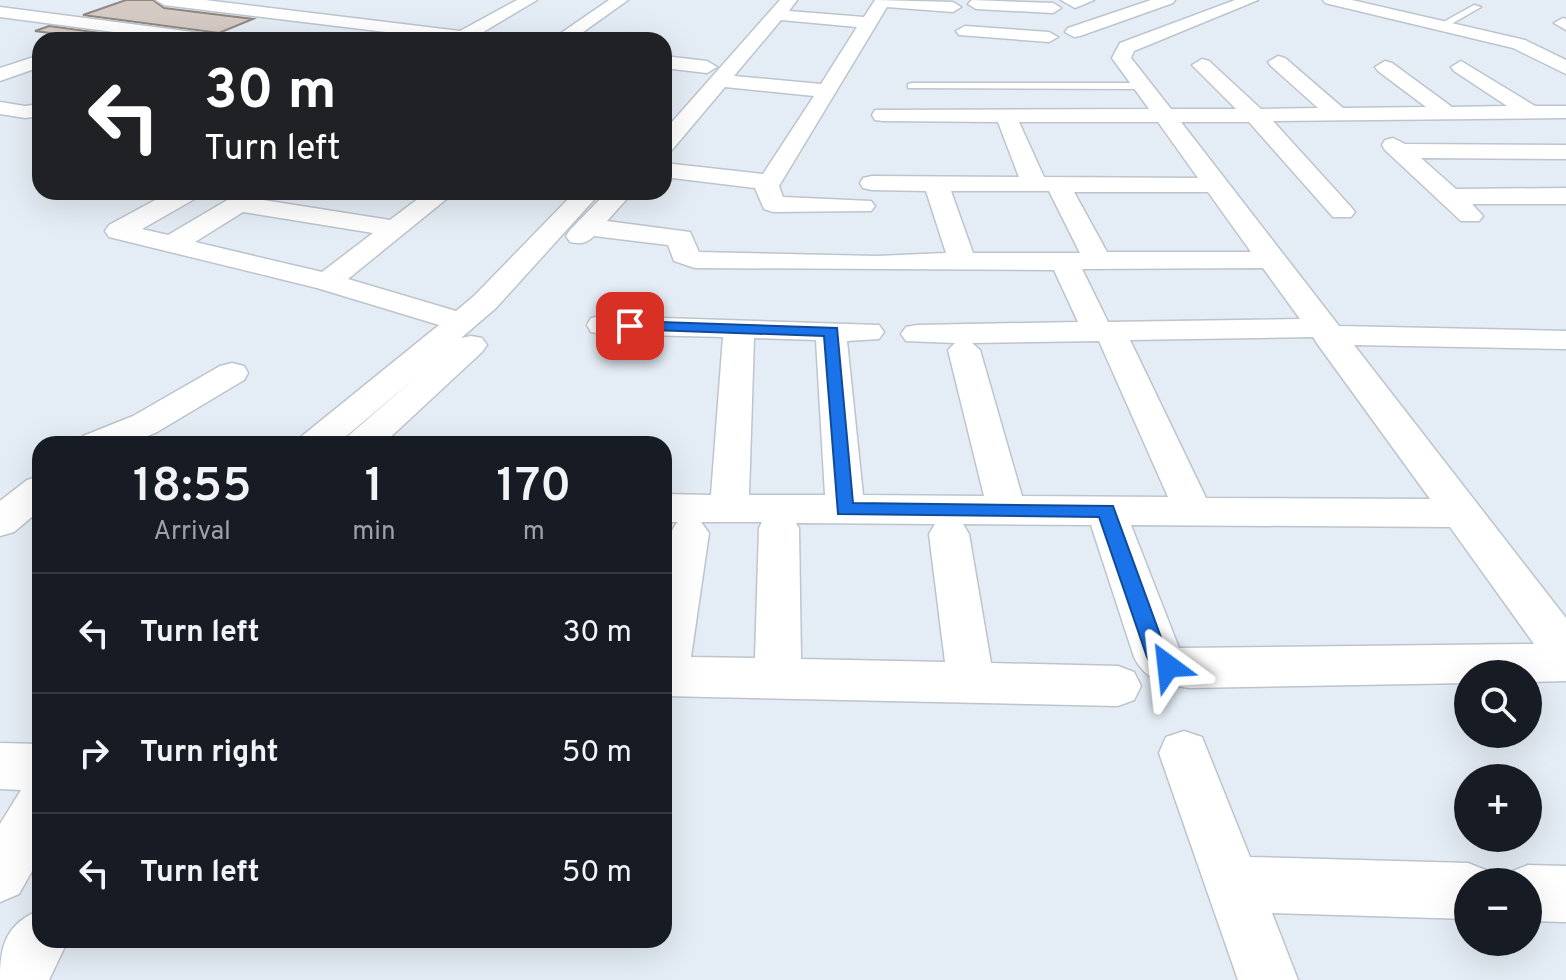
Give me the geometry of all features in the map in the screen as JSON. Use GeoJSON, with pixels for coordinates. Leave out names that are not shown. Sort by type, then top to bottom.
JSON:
{"type":"FeatureCollection","features":[{"type":"Feature","properties":{"kind":"street"},"geometry":{"type":"LineString","coordinates":[[5,15],[59,0]]}},
{"type":"Feature","properties":{"kind":"street"},"geometry":{"type":"LineString","coordinates":[[164,0],[412,32]]}},
{"type":"Feature","properties":{"kind":"street"},"geometry":{"type":"LineString","coordinates":[[226,32],[301,0]]}},
{"type":"Feature","properties":{"kind":"street"},"geometry":{"type":"LineString","coordinates":[[476,32],[529,0]]}},
{"type":"Feature","properties":{"kind":"street"},"geometry":{"type":"LineString","coordinates":[[572,32],[620,0]]}},
{"type":"Feature","properties":{"kind":"street"},"geometry":{"type":"LineString","coordinates":[[1074,32],[1167,0]]}},
{"type":"Feature","properties":{"kind":"street"},"geometry":{"type":"LineString","coordinates":[[1250,0],[1122,52],[1121,58],[1566,652]]}},
{"type":"Feature","properties":{"kind":"street"},"geometry":{"type":"LineString","coordinates":[[1333,0],[1519,44],[1566,68]]}},
{"type":"Feature","properties":{"kind":"street"},"geometry":{"type":"LineString","coordinates":[[1383,12],[1407,0]]}},
{"type":"Feature","properties":{"kind":"street"},"geometry":{"type":"LineString","coordinates":[[672,171],[765,182],[777,175],[883,1],[953,7]]}},
{"type":"Feature","properties":{"kind":"street"},"geometry":{"type":"LineString","coordinates":[[1049,37],[963,35],[977,2],[1071,3],[1168,32]]}},
{"type":"Feature","properties":{"kind":"street"},"geometry":{"type":"LineString","coordinates":[[1194,4],[1221,11]]}},
{"type":"Feature","properties":{"kind":"street"},"geometry":{"type":"LineString","coordinates":[[672,133],[713,73],[778,5],[869,23]]}},
{"type":"Feature","properties":{"kind":"street"},"geometry":{"type":"LineString","coordinates":[[344,23],[381,6]]}},
{"type":"Feature","properties":{"kind":"street"},"geometry":{"type":"LineString","coordinates":[[5,15],[149,32]]}},
{"type":"Feature","properties":{"kind":"street"},"geometry":{"type":"LineString","coordinates":[[119,32],[127,29]]}},
{"type":"Feature","properties":{"kind":"street"},"geometry":{"type":"LineString","coordinates":[[0,55],[32,60]]}},
{"type":"Feature","properties":{"kind":"street"},"geometry":{"type":"LineString","coordinates":[[1278,62],[1400,151],[1470,216]]}},
{"type":"Feature","properties":{"kind":"street"},"geometry":{"type":"LineString","coordinates":[[0,75],[32,64]]}},
{"type":"Feature","properties":{"kind":"street"},"geometry":{"type":"LineString","coordinates":[[672,64],[826,91]]}},
{"type":"Feature","properties":{"kind":"street"},"geometry":{"type":"LineString","coordinates":[[1202,65],[1255,115],[1342,212]]}},
{"type":"Feature","properties":{"kind":"street"},"geometry":{"type":"LineString","coordinates":[[1385,67],[1447,113]]}},
{"type":"Feature","properties":{"kind":"street"},"geometry":{"type":"LineString","coordinates":[[1461,67],[1531,113]]}},
{"type":"Feature","properties":{"kind":"street"},"geometry":{"type":"LineString","coordinates":[[686,90],[713,73]]}},
{"type":"Feature","properties":{"kind":"street"},"geometry":{"type":"LineString","coordinates":[[0,108],[32,111]]}},
{"type":"Feature","properties":{"kind":"street"},"geometry":{"type":"LineString","coordinates":[[881,126],[1170,126],[1255,115],[1566,112]]}},
{"type":"Feature","properties":{"kind":"street"},"geometry":{"type":"LineString","coordinates":[[1490,113],[1556,152],[1566,166]]}},
{"type":"Feature","properties":{"kind":"street"},"geometry":{"type":"LineString","coordinates":[[1010,126],[1098,261]]}},
{"type":"Feature","properties":{"kind":"street"},"geometry":{"type":"LineString","coordinates":[[1400,151],[1556,152]]}},
{"type":"Feature","properties":{"kind":"street"},"geometry":{"type":"LineString","coordinates":[[765,182],[773,204],[936,184],[1214,185]]}},
{"type":"Feature","properties":{"kind":"street"},"geometry":{"type":"LineString","coordinates":[[936,184],[962,261]]}},
{"type":"Feature","properties":{"kind":"street"},"geometry":{"type":"LineString","coordinates":[[1450,197],[1566,196]]}},
{"type":"Feature","properties":{"kind":"street"},"geometry":{"type":"LineString","coordinates":[[174,200],[118,231],[327,282],[462,322]]}},
{"type":"Feature","properties":{"kind":"street"},"geometry":{"type":"LineString","coordinates":[[172,244],[245,200]]}},
{"type":"Feature","properties":{"kind":"street"},"geometry":{"type":"LineString","coordinates":[[257,200],[394,229]]}},
{"type":"Feature","properties":{"kind":"street"},"geometry":{"type":"LineString","coordinates":[[327,282],[432,200]]}},
{"type":"Feature","properties":{"kind":"street"},"geometry":{"type":"LineString","coordinates":[[325,436],[462,322],[499,288],[582,200]]}},
{"type":"Feature","properties":{"kind":"street"},"geometry":{"type":"LineString","coordinates":[[370,436],[438,376],[613,200]]}},
{"type":"Feature","properties":{"kind":"street"},"geometry":{"type":"LineString","coordinates":[[587,227],[680,238],[684,255],[695,260],[1271,260]]}},
{"type":"Feature","properties":{"kind":"street"},"geometry":{"type":"LineString","coordinates":[[1064,261],[1104,331],[1194,512]]}},
{"type":"Feature","properties":{"kind":"street"},"geometry":{"type":"LineString","coordinates":[[602,325],[868,332]]}},
{"type":"Feature","properties":{"kind":"street"},"geometry":{"type":"LineString","coordinates":[[729,509],[739,329]]}},
{"type":"Feature","properties":{"kind":"street"},"geometry":{"type":"LineString","coordinates":[[831,331],[845,509]]}},
{"type":"Feature","properties":{"kind":"street"},"geometry":{"type":"LineString","coordinates":[[917,334],[1324,332],[1566,340]]}},
{"type":"Feature","properties":{"kind":"street"},"geometry":{"type":"LineString","coordinates":[[964,350],[1007,510]]}},
{"type":"Feature","properties":{"kind":"street"},"geometry":{"type":"LineString","coordinates":[[406,368],[438,376]]}},
{"type":"Feature","properties":{"kind":"street"},"geometry":{"type":"LineString","coordinates":[[116,436],[145,424],[232,373]]}},
{"type":"Feature","properties":{"kind":"street"},"geometry":{"type":"LineString","coordinates":[[0,522],[32,496]]}},
{"type":"Feature","properties":{"kind":"street"},"geometry":{"type":"LineString","coordinates":[[672,581],[677,521],[729,509],[1462,513]]}},
{"type":"Feature","properties":{"kind":"street"},"geometry":{"type":"LineString","coordinates":[[1106,511],[1157,657],[1168,666],[1190,669],[1566,662]]}},
{"type":"Feature","properties":{"kind":"street"},"geometry":{"type":"LineString","coordinates":[[778,678],[779,528]]}},
{"type":"Feature","properties":{"kind":"street"},"geometry":{"type":"LineString","coordinates":[[949,534],[971,682]]}},
{"type":"Feature","properties":{"kind":"street"},"geometry":{"type":"LineString","coordinates":[[672,676],[1118,686]]}},
{"type":"Feature","properties":{"kind":"street"},"geometry":{"type":"LineString","coordinates":[[1184,753],[1268,980]]}},
{"type":"Feature","properties":{"kind":"street"},"geometry":{"type":"LineString","coordinates":[[0,766],[32,767]]}},
{"type":"Feature","properties":{"kind":"street"},"geometry":{"type":"LineString","coordinates":[[0,875],[32,820]]}},
{"type":"Feature","properties":{"kind":"street"},"geometry":{"type":"LineString","coordinates":[[1231,884],[1454,891]]}},
{"type":"Feature","properties":{"kind":"street"},"geometry":{"type":"LineString","coordinates":[[1542,893],[1566,894]]}},
{"type":"Feature","properties":{"kind":"street"},"geometry":{"type":"LineString","coordinates":[[17,980],[35,948]]}},
{"type":"Feature","properties":{"kind":"lane"},"geometry":{"type":"LineString","coordinates":[[1443,25],[1477,7]]}},
{"type":"Feature","properties":{"kind":"lane"},"geometry":{"type":"LineString","coordinates":[[912,86],[1143,86]]}},
{"type":"Feature","properties":{"kind":"building"},"geometry":{"type":"Polygon","coordinates":[[[126,0],[153,0],[164,8],[253,19],[221,32],[211,32],[83,15],[126,0]]]}},
{"type":"Feature","properties":{"kind":"building"},"geometry":{"type":"Polygon","coordinates":[[[49,26],[93,32],[42,32],[35,31],[49,26]]]}},
{"type":"Feature","properties":{"kind":"route"},"geometry":{"type":"LineString","coordinates":[[630,326],[831,331],[845,509],[1106,511],[1157,657],[1168,666]]}}]}
